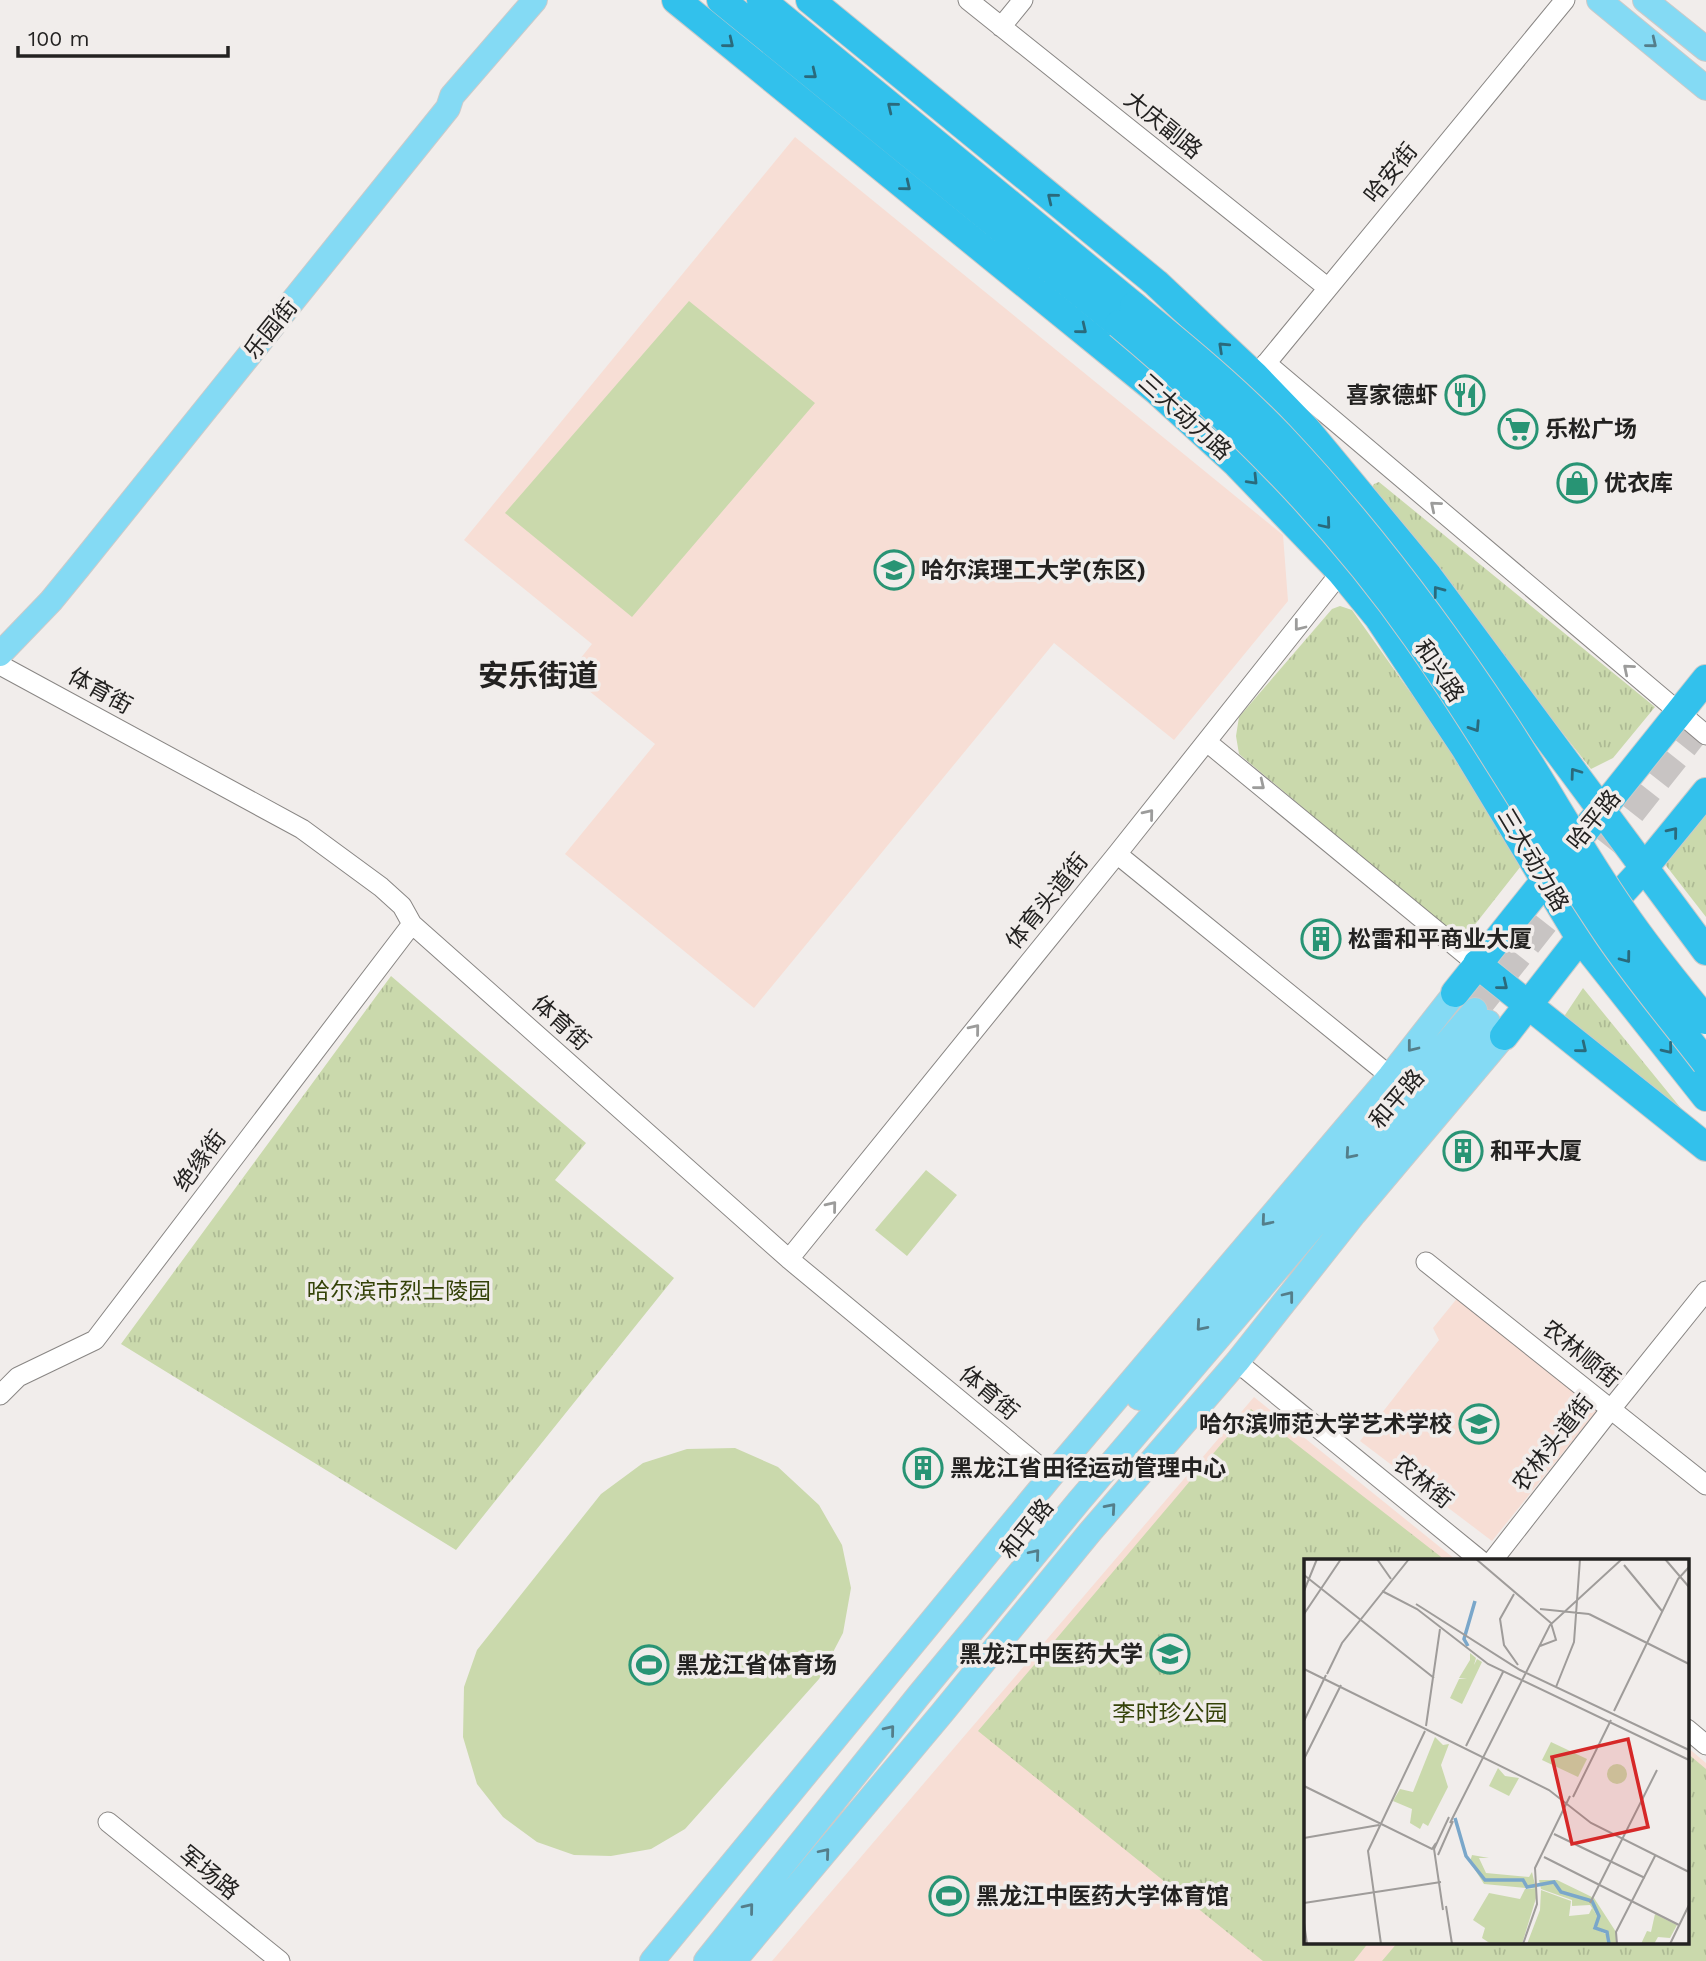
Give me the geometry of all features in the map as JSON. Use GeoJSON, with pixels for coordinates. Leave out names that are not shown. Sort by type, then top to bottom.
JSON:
{"type":"FeatureCollection","features":[{"type":"Feature","properties":{"kind":"highway","name":"三大动力路"},"geometry":{"type":"LineString","coordinates":[[676,0],[1156,390],[1237,464],[1341,572],[1385,628],[1465,748],[1580,938]]}},
{"type":"Feature","properties":{"kind":"highway","name":"和兴路"},"geometry":{"type":"LineString","coordinates":[[721,0],[1183,377],[1304,497],[1358,562],[1423,648],[1611,938],[1706,1063]]}},
{"type":"Feature","properties":{"kind":"highway"},"geometry":{"type":"LineString","coordinates":[[761,0],[1199,359],[1278,435],[1338,500],[1417,600],[1501,719],[1622,911],[1706,1020]]}},
{"type":"Feature","properties":{"kind":"highway"},"geometry":{"type":"LineString","coordinates":[[810,0],[1260,370],[1428,576],[1706,951]]}},
{"type":"Feature","properties":{"kind":"highway","name":"哈平路"},"geometry":{"type":"LineString","coordinates":[[1480,1015],[1477,964],[1706,679]]}},
{"type":"Feature","properties":{"kind":"highway"},"geometry":{"type":"LineString","coordinates":[[1480,1015],[1528,1005],[1580,938],[1644,868],[1706,792]]}},
{"type":"Feature","properties":{"kind":"highway"},"geometry":{"type":"LineString","coordinates":[[1580,938],[1706,1097]]}},
{"type":"Feature","properties":{"kind":"highway"},"geometry":{"type":"LineString","coordinates":[[1477,964],[1706,1147]]}},
{"type":"Feature","properties":{"kind":"main road","name":"乐园街"},"geometry":{"type":"LineString","coordinates":[[0,631],[61,565],[415,129],[441,89],[513,0]]}},
{"type":"Feature","properties":{"kind":"main road","name":"乐园街"},"geometry":{"type":"LineString","coordinates":[[0,654],[79,568],[448,108],[452,96],[535,0]]}},
{"type":"Feature","properties":{"kind":"main road"},"geometry":{"type":"LineString","coordinates":[[1599,0],[1706,88]]}},
{"type":"Feature","properties":{"kind":"main road"},"geometry":{"type":"LineString","coordinates":[[1646,0],[1706,49]]}},
{"type":"Feature","properties":{"kind":"main road"},"geometry":{"type":"LineString","coordinates":[[652,1961],[1051,1476],[1390,1076],[1480,1015]]}},
{"type":"Feature","properties":{"kind":"main road"},"geometry":{"type":"LineString","coordinates":[[734,1961],[1090,1532],[1237,1362],[1354,1214],[1480,1015]]}},
{"type":"Feature","properties":{"kind":"main road","name":"和平路"},"geometry":{"type":"LineString","coordinates":[[672,1961],[1062,1487],[1480,1015]]}},
{"type":"Feature","properties":{"kind":"main road","name":"和平路"},"geometry":{"type":"LineString","coordinates":[[706,1961],[919,1695],[1480,1015]]}},
{"type":"Feature","properties":{"kind":"street","name":"大庆副路"},"geometry":{"type":"LineString","coordinates":[[968,0],[1328,288]]}},
{"type":"Feature","properties":{"kind":"street"},"geometry":{"type":"LineString","coordinates":[[1002,27],[1023,0]]}},
{"type":"Feature","properties":{"kind":"street","name":"哈安街"},"geometry":{"type":"LineString","coordinates":[[1260,370],[1565,0]]}},
{"type":"Feature","properties":{"kind":"street"},"geometry":{"type":"LineString","coordinates":[[1260,370],[1706,735]]}},
{"type":"Feature","properties":{"kind":"street","name":"体育头道街"},"geometry":{"type":"LineString","coordinates":[[789,1259],[1341,572]]}},
{"type":"Feature","properties":{"kind":"street","name":"体育街"},"geometry":{"type":"LineString","coordinates":[[0,665],[302,829],[381,887],[402,906],[412,924],[789,1259],[1051,1476]]}},
{"type":"Feature","properties":{"kind":"street"},"geometry":{"type":"LineString","coordinates":[[1207,742],[1477,964]]}},
{"type":"Feature","properties":{"kind":"street"},"geometry":{"type":"LineString","coordinates":[[1117,854],[1390,1076]]}},
{"type":"Feature","properties":{"kind":"street","name":"绝缘街"},"geometry":{"type":"LineString","coordinates":[[0,1395],[18,1377],[95,1340],[412,924]]}},
{"type":"Feature","properties":{"kind":"street","name":"农林顺街"},"geometry":{"type":"LineString","coordinates":[[1426,1262],[1706,1485]]}},
{"type":"Feature","properties":{"kind":"street","name":"农林头道街"},"geometry":{"type":"LineString","coordinates":[[1494,1559],[1706,1291]]}},
{"type":"Feature","properties":{"kind":"street","name":"农林街"},"geometry":{"type":"LineString","coordinates":[[1237,1362],[1479,1559]]}},
{"type":"Feature","properties":{"kind":"street","name":"军场路"},"geometry":{"type":"LineString","coordinates":[[108,1822],[280,1961]]}},
{"type":"Feature","properties":{"kind":"shaded area","name":"哈尔滨理工大学(东区)"},"geometry":{"type":"Polygon","coordinates":[[[795,137],[1283,535],[1288,601],[1174,740],[1054,643],[754,1008],[565,854],[655,744],[568,674],[592,644],[464,540],[795,137]]]}},
{"type":"Feature","properties":{"kind":"shaded area","name":"哈尔滨师范大学艺术学校"},"geometry":{"type":"Polygon","coordinates":[[[1459,1296],[1599,1408],[1492,1541],[1360,1441],[1439,1340],[1433,1328],[1459,1296]]]}},
{"type":"Feature","properties":{"kind":"shaded area","name":"李时珍公园"},"geometry":{"type":"Polygon","coordinates":[[[1254,1397],[1455,1559],[1304,1559],[1304,1944],[1688,1944],[1688,1748],[1706,1763],[1706,1961],[772,1961],[1254,1397]]]}},
{"type":"Feature","properties":{"kind":"green space"},"geometry":{"type":"Polygon","coordinates":[[[689,301],[815,403],[632,617],[505,513],[689,301]]]}},
{"type":"Feature","properties":{"kind":"green space"},"geometry":{"type":"Polygon","coordinates":[[[1379,482],[1655,707],[1613,758],[1591,769],[1371,489],[1379,482]]]}},
{"type":"Feature","properties":{"kind":"green space"},"geometry":{"type":"Polygon","coordinates":[[[1340,606],[1352,610],[1519,846],[1521,866],[1462,941],[1239,754],[1236,736],[1239,717],[1332,609],[1340,606]]]}},
{"type":"Feature","properties":{"kind":"green space"},"geometry":{"type":"Polygon","coordinates":[[[1706,812],[1706,917],[1664,863],[1706,812]]]}},
{"type":"Feature","properties":{"kind":"green space","name":"哈尔滨市烈士陵园"},"geometry":{"type":"Polygon","coordinates":[[[391,976],[586,1143],[555,1180],[674,1278],[456,1550],[121,1344],[391,976]]]}},
{"type":"Feature","properties":{"kind":"green space"},"geometry":{"type":"Polygon","coordinates":[[[1583,988],[1706,1139],[1557,1027],[1583,988]]]}},
{"type":"Feature","properties":{"kind":"green space"},"geometry":{"type":"Polygon","coordinates":[[[926,1170],[957,1195],[907,1256],[875,1230],[926,1170]]]}},
{"type":"Feature","properties":{"kind":"green space","name":"李时珍公园"},"geometry":{"type":"Polygon","coordinates":[[[1251,1409],[1444,1559],[1304,1559],[1304,1944],[1367,1944],[1354,1961],[1263,1961],[978,1731],[1251,1409]]]}},
{"type":"Feature","properties":{"kind":"green space","name":"黑龙江省体育场"},"geometry":{"type":"Polygon","coordinates":[[[735,1448],[778,1467],[819,1505],[842,1545],[851,1588],[843,1633],[819,1679],[685,1829],[651,1849],[611,1856],[574,1855],[537,1842],[503,1817],[477,1784],[463,1737],[464,1687],[477,1650],[601,1494],[643,1463],[687,1449],[735,1448]]]}},
{"type":"Feature","properties":{"kind":"green space"},"geometry":{"type":"Polygon","coordinates":[[[1688,1754],[1706,1769],[1706,1961],[1382,1961],[1396,1944],[1688,1944],[1688,1754]]]}},
{"type":"Feature","properties":{"kind":"tunnel"},"geometry":{"type":"LineString","coordinates":[[1475,1010],[1706,718]]}},
{"type":"Feature","properties":{"kind":"place","name":"喜家德虾"},"geometry":{"type":"Point","coordinates":[1465,395]}},
{"type":"Feature","properties":{"kind":"place","name":"乐松广场"},"geometry":{"type":"Point","coordinates":[1518,429]}},
{"type":"Feature","properties":{"kind":"place","name":"优衣库"},"geometry":{"type":"Point","coordinates":[1577,483]}},
{"type":"Feature","properties":{"kind":"place","name":"哈尔滨理工大学(东区)"},"geometry":{"type":"Point","coordinates":[894,570]}},
{"type":"Feature","properties":{"kind":"place","name":"松雷和平商业大厦"},"geometry":{"type":"Point","coordinates":[1321,939]}},
{"type":"Feature","properties":{"kind":"place","name":"和平大厦"},"geometry":{"type":"Point","coordinates":[1463,1151]}},
{"type":"Feature","properties":{"kind":"place","name":"哈尔滨师范大学艺术学校"},"geometry":{"type":"Point","coordinates":[1479,1424]}},
{"type":"Feature","properties":{"kind":"place","name":"黑龙江省田径运动管理中心"},"geometry":{"type":"Point","coordinates":[923,1468]}},
{"type":"Feature","properties":{"kind":"place","name":"黑龙江中医药大学"},"geometry":{"type":"Point","coordinates":[1170,1654]}},
{"type":"Feature","properties":{"kind":"place","name":"黑龙江省体育场"},"geometry":{"type":"Point","coordinates":[649,1665]}},
{"type":"Feature","properties":{"kind":"place","name":"黑龙江中医药大学体育馆"},"geometry":{"type":"Point","coordinates":[949,1896]}},
{"type":"Feature","properties":{"kind":"district","name":"安乐街道"},"geometry":{"type":"Point","coordinates":[538,675]}}]}
